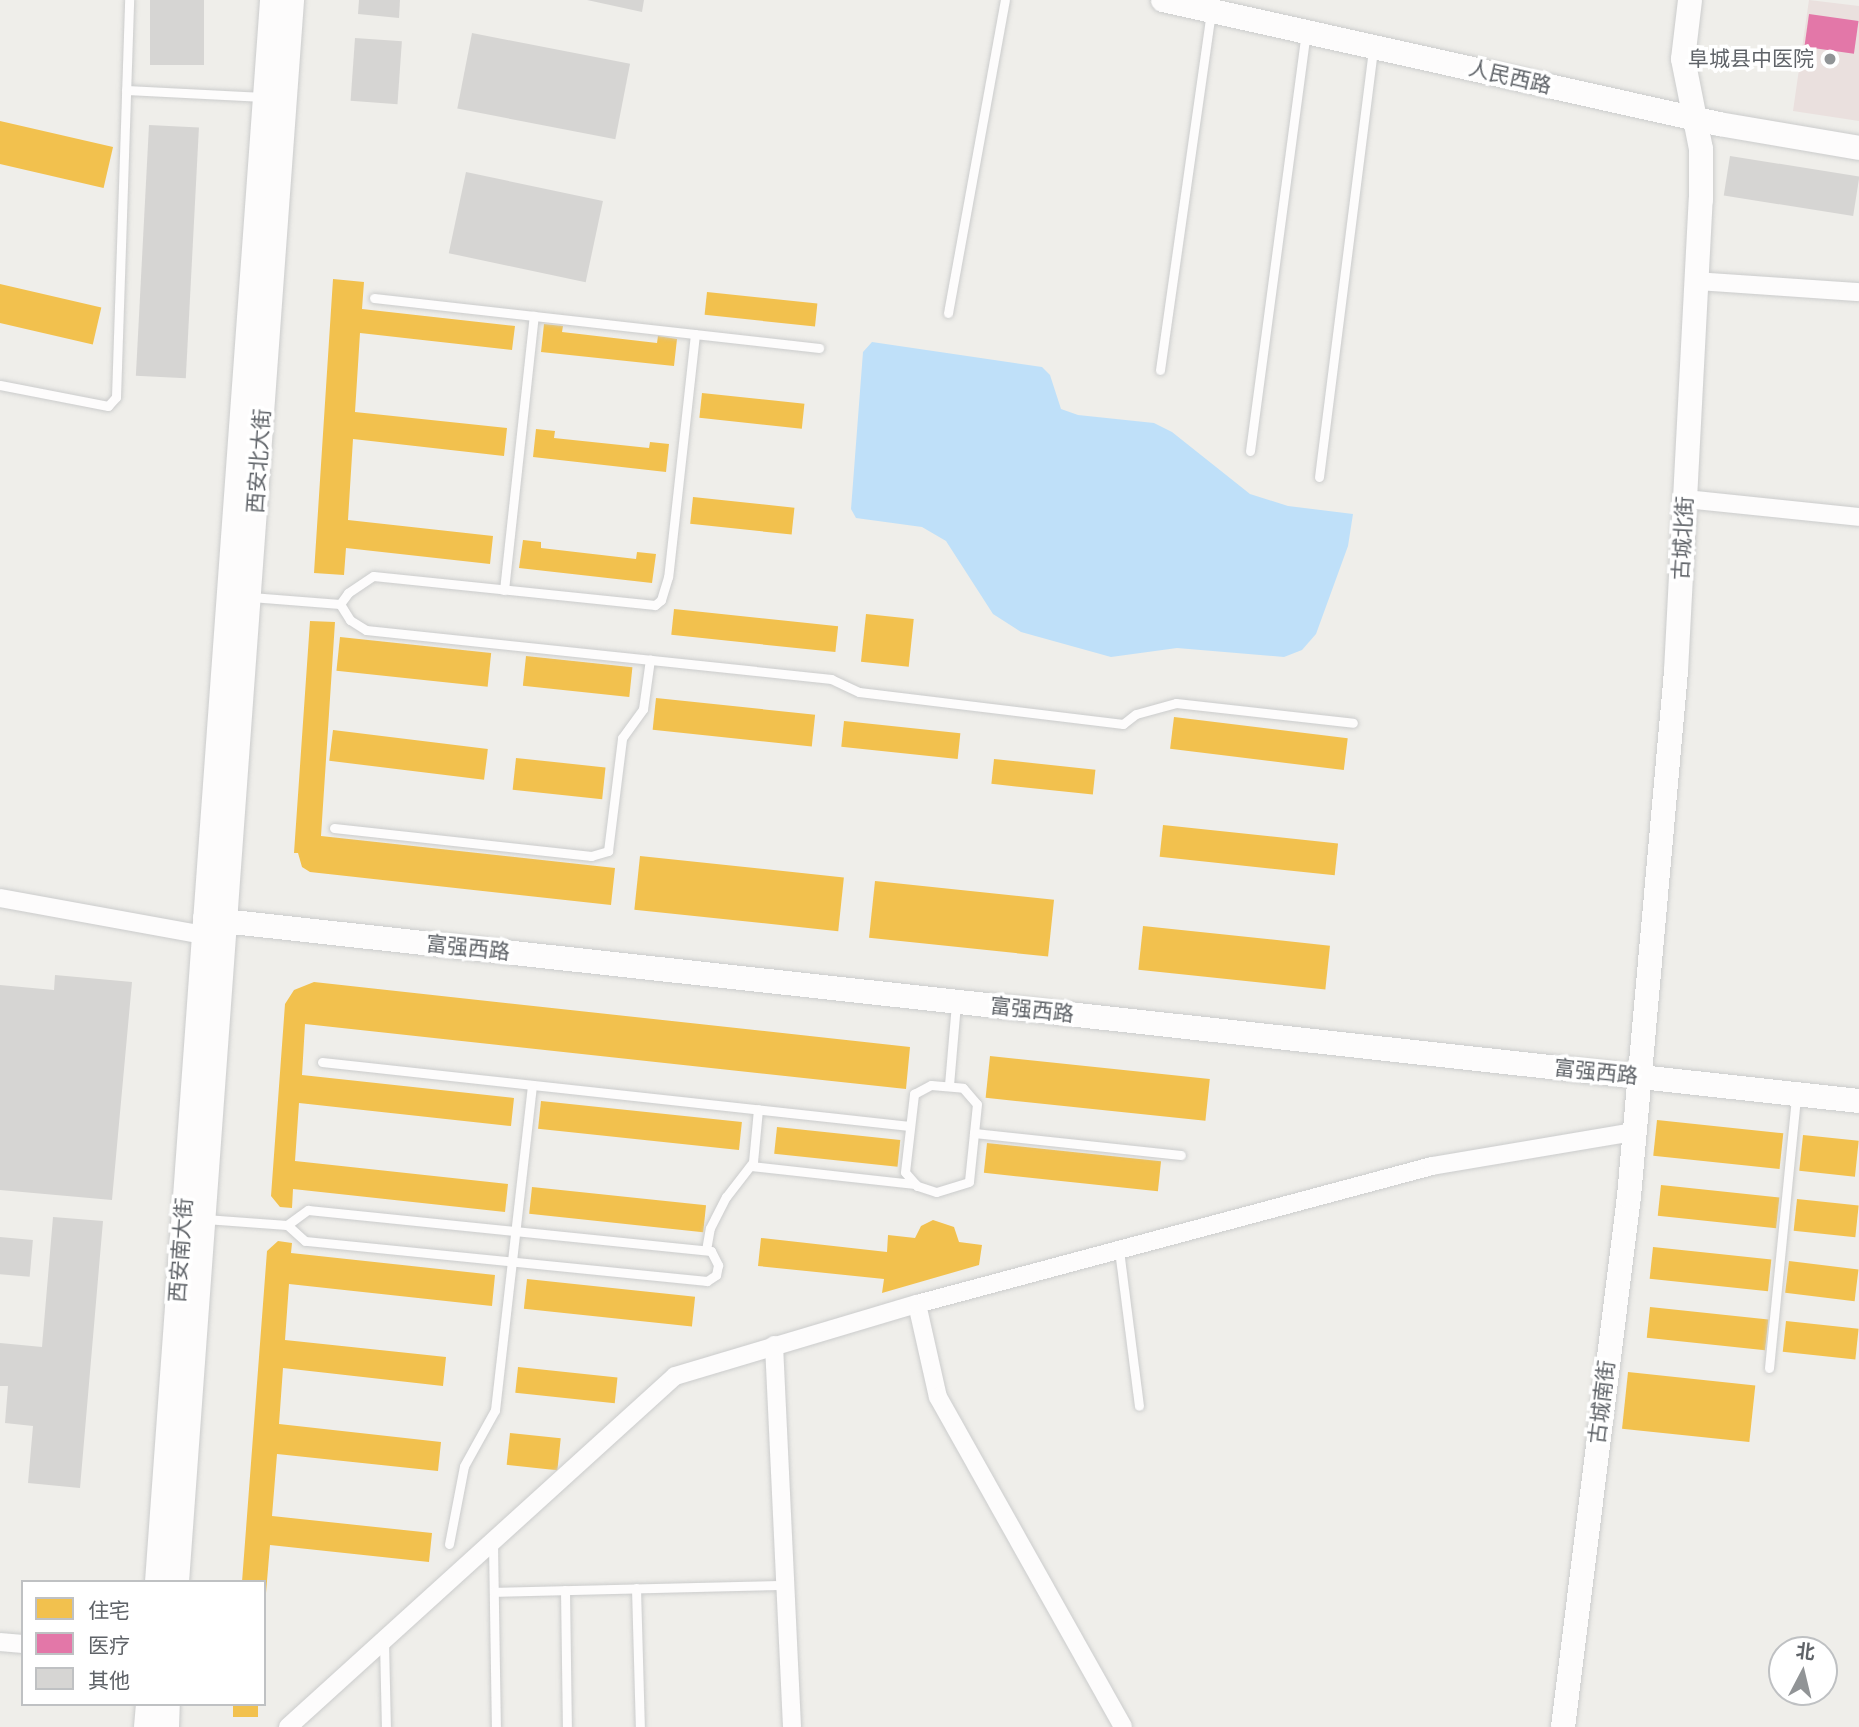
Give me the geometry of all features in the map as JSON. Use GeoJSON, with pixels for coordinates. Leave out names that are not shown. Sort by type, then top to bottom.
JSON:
{"type":"FeatureCollection","features":[{"type":"Feature","properties":{"kind":"main road","name":"西安北大街"},"geometry":{"type":"LineString","coordinates":[[212,925],[272,0]]}},
{"type":"Feature","properties":{"kind":"main road","name":"西安北大街"},"geometry":{"type":"LineString","coordinates":[[212,925],[249,597],[292,0]]}},
{"type":"Feature","properties":{"kind":"main road","name":"人民西路"},"geometry":{"type":"LineString","coordinates":[[1163,0],[1694,119],[1859,148]]}},
{"type":"Feature","properties":{"kind":"main road","name":"古城北街"},"geometry":{"type":"LineString","coordinates":[[1638,1077],[1676,671],[1696,281],[1701,149],[1683,59],[1690,0]]}},
{"type":"Feature","properties":{"kind":"main road","name":"富强西路"},"geometry":{"type":"LineString","coordinates":[[212,925],[956,1002],[1859,1101]]}},
{"type":"Feature","properties":{"kind":"main road","name":"西安南大街"},"geometry":{"type":"LineString","coordinates":[[177,1580],[204,1219],[212,925]]}},
{"type":"Feature","properties":{"kind":"main road","name":"西安南大街"},"geometry":{"type":"LineString","coordinates":[[157,1580],[212,925]]}},
{"type":"Feature","properties":{"kind":"main road","name":"古城南街"},"geometry":{"type":"LineString","coordinates":[[1563,1727],[1634,1132],[1638,1077]]}},
{"type":"Feature","properties":{"kind":"main road"},"geometry":{"type":"LineString","coordinates":[[146,1727],[148,1706]]}},
{"type":"Feature","properties":{"kind":"main road"},"geometry":{"type":"LineString","coordinates":[[167,1727],[168,1706]]}},
{"type":"Feature","properties":{"kind":"street"},"geometry":{"type":"LineString","coordinates":[[1696,281],[1859,292]]}},
{"type":"Feature","properties":{"kind":"street"},"geometry":{"type":"LineString","coordinates":[[1685,499],[1859,517]]}},
{"type":"Feature","properties":{"kind":"street"},"geometry":{"type":"LineString","coordinates":[[0,898],[212,925]]}},
{"type":"Feature","properties":{"kind":"street"},"geometry":{"type":"LineString","coordinates":[[288,1727],[676,1376],[917,1304],[1432,1166],[1634,1132]]}},
{"type":"Feature","properties":{"kind":"street"},"geometry":{"type":"LineString","coordinates":[[917,1304],[938,1397],[1123,1727]]}},
{"type":"Feature","properties":{"kind":"street"},"geometry":{"type":"LineString","coordinates":[[774,1345],[792,1727]]}},
{"type":"Feature","properties":{"kind":"street"},"geometry":{"type":"LineString","coordinates":[[0,1642],[21,1644]]}},
{"type":"Feature","properties":{"kind":"lane"},"geometry":{"type":"LineString","coordinates":[[0,385],[108,407],[116,397],[130,0]]}},
{"type":"Feature","properties":{"kind":"lane"},"geometry":{"type":"LineString","coordinates":[[948,313],[1005,0]]}},
{"type":"Feature","properties":{"kind":"lane"},"geometry":{"type":"LineString","coordinates":[[1160,370],[1211,11]]}},
{"type":"Feature","properties":{"kind":"lane"},"geometry":{"type":"LineString","coordinates":[[1250,451],[1306,32]]}},
{"type":"Feature","properties":{"kind":"lane"},"geometry":{"type":"LineString","coordinates":[[1319,477],[1374,47]]}},
{"type":"Feature","properties":{"kind":"lane"},"geometry":{"type":"LineString","coordinates":[[126,90],[265,97]]}},
{"type":"Feature","properties":{"kind":"lane"},"geometry":{"type":"LineString","coordinates":[[374,298],[820,348]]}},
{"type":"Feature","properties":{"kind":"lane"},"geometry":{"type":"LineString","coordinates":[[504,590],[534,316]]}},
{"type":"Feature","properties":{"kind":"lane"},"geometry":{"type":"LineString","coordinates":[[340,604],[348,593],[373,576],[655,606],[661,600],[668,577],[695,334]]}},
{"type":"Feature","properties":{"kind":"lane"},"geometry":{"type":"LineString","coordinates":[[249,597],[340,604]]}},
{"type":"Feature","properties":{"kind":"lane"},"geometry":{"type":"LineString","coordinates":[[340,604],[350,620],[366,631],[831,679],[859,692],[1123,724],[1136,713],[1176,703],[1353,723]]}},
{"type":"Feature","properties":{"kind":"lane"},"geometry":{"type":"LineString","coordinates":[[334,828],[591,856],[608,851],[622,738],[643,709],[650,659]]}},
{"type":"Feature","properties":{"kind":"lane"},"geometry":{"type":"LineString","coordinates":[[949,1085],[956,1002]]}},
{"type":"Feature","properties":{"kind":"lane"},"geometry":{"type":"LineString","coordinates":[[322,1062],[910,1126]]}},
{"type":"Feature","properties":{"kind":"lane"},"geometry":{"type":"LineString","coordinates":[[449,1544],[464,1466],[495,1410],[532,1085]]}},
{"type":"Feature","properties":{"kind":"lane"},"geometry":{"type":"LineString","coordinates":[[751,1166],[915,1184],[936,1192],[969,1182],[977,1104],[963,1088],[931,1085],[914,1094],[905,1172],[915,1184]]}},
{"type":"Feature","properties":{"kind":"lane"},"geometry":{"type":"LineString","coordinates":[[1769,1368],[1796,1094]]}},
{"type":"Feature","properties":{"kind":"lane"},"geometry":{"type":"LineString","coordinates":[[706,1250],[710,1228],[726,1197],[751,1166],[759,1140],[758,1109]]}},
{"type":"Feature","properties":{"kind":"lane"},"geometry":{"type":"LineString","coordinates":[[974,1133],[1181,1155]]}},
{"type":"Feature","properties":{"kind":"lane"},"geometry":{"type":"LineString","coordinates":[[204,1219],[287,1225],[305,1241],[706,1281],[716,1275],[718,1265],[712,1251],[706,1250],[308,1210],[287,1225]]}},
{"type":"Feature","properties":{"kind":"lane"},"geometry":{"type":"LineString","coordinates":[[1119,1250],[1139,1406]]}},
{"type":"Feature","properties":{"kind":"lane"},"geometry":{"type":"LineString","coordinates":[[493,1543],[496,1727]]}},
{"type":"Feature","properties":{"kind":"lane"},"geometry":{"type":"LineString","coordinates":[[494,1592],[785,1585]]}},
{"type":"Feature","properties":{"kind":"lane"},"geometry":{"type":"LineString","coordinates":[[636,1588],[640,1727]]}},
{"type":"Feature","properties":{"kind":"lane"},"geometry":{"type":"LineString","coordinates":[[565,1590],[567,1727]]}},
{"type":"Feature","properties":{"kind":"lane"},"geometry":{"type":"LineString","coordinates":[[384,1642],[386,1727]]}},
{"type":"Feature","properties":{"kind":"shaded area","name":"阜城县中医院"},"geometry":{"type":"Polygon","coordinates":[[[1809,0],[1859,6],[1859,121],[1793,111],[1809,0]]]}},
{"type":"Feature","properties":{"kind":"water"},"geometry":{"type":"Polygon","coordinates":[[[872,342],[1042,367],[1050,375],[1061,409],[1078,415],[1154,423],[1172,432],[1250,494],[1288,506],[1353,514],[1348,546],[1316,634],[1302,650],[1284,657],[1177,648],[1111,657],[1021,632],[993,614],[946,541],[922,527],[856,518],[851,509],[863,352],[872,342]]]}},
{"type":"Feature","properties":{"kind":"building: 住宅"},"geometry":{"type":"Polygon","coordinates":[[[0,121],[113,147],[104,188],[0,164],[0,121]]]}},
{"type":"Feature","properties":{"kind":"building: 住宅"},"geometry":{"type":"Polygon","coordinates":[[[333,279],[364,282],[362,309],[515,326],[512,350],[360,333],[355,412],[507,428],[504,456],[353,439],[348,520],[493,536],[490,564],[346,548],[344,575],[314,573],[333,279]]]}},
{"type":"Feature","properties":{"kind":"building: 住宅"},"geometry":{"type":"Polygon","coordinates":[[[0,284],[101,307],[93,344],[0,323],[0,284]]]}},
{"type":"Feature","properties":{"kind":"building: 住宅"},"geometry":{"type":"Polygon","coordinates":[[[707,292],[817,304],[815,326],[705,315],[707,292]]]}},
{"type":"Feature","properties":{"kind":"building: 住宅"},"geometry":{"type":"Polygon","coordinates":[[[544,324],[563,326],[562,332],[657,343],[658,336],[677,339],[674,366],[541,352],[544,324]]]}},
{"type":"Feature","properties":{"kind":"building: 住宅"},"geometry":{"type":"Polygon","coordinates":[[[702,393],[804,404],[802,429],[699,418],[702,393]]]}},
{"type":"Feature","properties":{"kind":"building: 住宅"},"geometry":{"type":"Polygon","coordinates":[[[536,429],[555,431],[554,438],[649,448],[650,442],[669,444],[666,472],[533,457],[536,429]]]}},
{"type":"Feature","properties":{"kind":"building: 住宅"},"geometry":{"type":"Polygon","coordinates":[[[693,497],[794,508],[792,535],[690,524],[693,497]]]}},
{"type":"Feature","properties":{"kind":"building: 住宅"},"geometry":{"type":"Polygon","coordinates":[[[523,540],[541,542],[541,548],[636,559],[637,552],[656,554],[652,583],[519,568],[523,540]]]}},
{"type":"Feature","properties":{"kind":"building: 住宅"},"geometry":{"type":"Polygon","coordinates":[[[674,609],[838,626],[835,652],[671,635],[674,609]]]}},
{"type":"Feature","properties":{"kind":"building: 住宅"},"geometry":{"type":"Polygon","coordinates":[[[866,614],[914,619],[909,667],[861,662],[866,614]]]}},
{"type":"Feature","properties":{"kind":"building: 住宅"},"geometry":{"type":"Polygon","coordinates":[[[310,621],[335,622],[321,836],[615,868],[611,905],[310,872],[302,867],[298,853],[294,853],[310,621]]]}},
{"type":"Feature","properties":{"kind":"building: 住宅"},"geometry":{"type":"Polygon","coordinates":[[[340,637],[491,653],[488,687],[336,671],[340,637]]]}},
{"type":"Feature","properties":{"kind":"building: 住宅"},"geometry":{"type":"Polygon","coordinates":[[[526,656],[632,667],[629,697],[523,686],[526,656]]]}},
{"type":"Feature","properties":{"kind":"building: 住宅"},"geometry":{"type":"Polygon","coordinates":[[[656,698],[815,715],[812,747],[653,730],[656,698]]]}},
{"type":"Feature","properties":{"kind":"building: 住宅"},"geometry":{"type":"Polygon","coordinates":[[[1174,717],[1348,738],[1344,770],[1170,749],[1174,717]]]}},
{"type":"Feature","properties":{"kind":"building: 住宅"},"geometry":{"type":"Polygon","coordinates":[[[844,721],[960,733],[958,759],[841,747],[844,721]]]}},
{"type":"Feature","properties":{"kind":"building: 住宅"},"geometry":{"type":"Polygon","coordinates":[[[333,730],[488,749],[484,780],[329,761],[333,730]]]}},
{"type":"Feature","properties":{"kind":"building: 住宅"},"geometry":{"type":"Polygon","coordinates":[[[516,758],[606,767],[602,799],[513,790],[516,758]]]}},
{"type":"Feature","properties":{"kind":"building: 住宅"},"geometry":{"type":"Polygon","coordinates":[[[994,759],[1095,770],[1093,795],[991,784],[994,759]]]}},
{"type":"Feature","properties":{"kind":"building: 住宅"},"geometry":{"type":"Polygon","coordinates":[[[1163,825],[1338,843],[1335,875],[1160,857],[1163,825]]]}},
{"type":"Feature","properties":{"kind":"building: 住宅"},"geometry":{"type":"Polygon","coordinates":[[[640,856],[844,877],[838,931],[634,910],[640,856]]]}},
{"type":"Feature","properties":{"kind":"building: 住宅"},"geometry":{"type":"Polygon","coordinates":[[[875,881],[1054,900],[1048,957],[869,938],[875,881]]]}},
{"type":"Feature","properties":{"kind":"building: 住宅"},"geometry":{"type":"Polygon","coordinates":[[[1143,926],[1330,946],[1325,989],[1138,970],[1143,926]]]}},
{"type":"Feature","properties":{"kind":"building: 住宅"},"geometry":{"type":"Polygon","coordinates":[[[314,982],[910,1047],[906,1089],[305,1024],[302,1075],[514,1098],[511,1126],[299,1103],[295,1161],[508,1184],[505,1212],[293,1189],[292,1208],[280,1207],[271,1196],[285,1004],[294,990],[314,982]]]}},
{"type":"Feature","properties":{"kind":"building: 住宅"},"geometry":{"type":"Polygon","coordinates":[[[990,1056],[1210,1079],[1205,1121],[986,1098],[990,1056]]]}},
{"type":"Feature","properties":{"kind":"building: 住宅"},"geometry":{"type":"Polygon","coordinates":[[[541,1101],[742,1122],[739,1150],[538,1129],[541,1101]]]}},
{"type":"Feature","properties":{"kind":"building: 住宅"},"geometry":{"type":"Polygon","coordinates":[[[1657,1120],[1783,1133],[1780,1169],[1653,1156],[1657,1120]]]}},
{"type":"Feature","properties":{"kind":"building: 住宅"},"geometry":{"type":"Polygon","coordinates":[[[777,1127],[900,1140],[897,1167],[774,1154],[777,1127]]]}},
{"type":"Feature","properties":{"kind":"building: 住宅"},"geometry":{"type":"Polygon","coordinates":[[[1803,1135],[1859,1141],[1855,1177],[1799,1171],[1803,1135]]]}},
{"type":"Feature","properties":{"kind":"building: 住宅"},"geometry":{"type":"Polygon","coordinates":[[[987,1143],[1161,1161],[1158,1191],[984,1173],[987,1143]]]}},
{"type":"Feature","properties":{"kind":"building: 住宅"},"geometry":{"type":"Polygon","coordinates":[[[1661,1185],[1779,1197],[1776,1228],[1658,1216],[1661,1185]]]}},
{"type":"Feature","properties":{"kind":"building: 住宅"},"geometry":{"type":"Polygon","coordinates":[[[532,1187],[706,1205],[703,1232],[529,1214],[532,1187]]]}},
{"type":"Feature","properties":{"kind":"building: 住宅"},"geometry":{"type":"Polygon","coordinates":[[[1797,1199],[1859,1205],[1855,1237],[1794,1231],[1797,1199]]]}},
{"type":"Feature","properties":{"kind":"building: 住宅"},"geometry":{"type":"Polygon","coordinates":[[[933,1220],[954,1227],[959,1242],[982,1245],[979,1265],[882,1293],[884,1279],[758,1266],[761,1238],[887,1252],[888,1235],[915,1238],[921,1226],[933,1220]]]}},
{"type":"Feature","properties":{"kind":"building: 住宅"},"geometry":{"type":"Polygon","coordinates":[[[278,1241],[292,1243],[291,1253],[495,1275],[492,1306],[289,1284],[285,1340],[446,1357],[443,1386],[283,1368],[279,1424],[441,1442],[438,1471],[277,1454],[272,1516],[432,1533],[429,1562],[270,1545],[266,1593],[266,1580],[242,1580],[267,1251],[278,1241]]]}},
{"type":"Feature","properties":{"kind":"building: 住宅"},"geometry":{"type":"Polygon","coordinates":[[[1653,1247],[1771,1259],[1768,1291],[1650,1279],[1653,1247]]]}},
{"type":"Feature","properties":{"kind":"building: 住宅"},"geometry":{"type":"Polygon","coordinates":[[[1789,1261],[1858,1270],[1855,1301],[1785,1293],[1789,1261]]]}},
{"type":"Feature","properties":{"kind":"building: 住宅"},"geometry":{"type":"Polygon","coordinates":[[[527,1279],[695,1297],[692,1327],[524,1309],[527,1279]]]}},
{"type":"Feature","properties":{"kind":"building: 住宅"},"geometry":{"type":"Polygon","coordinates":[[[1650,1307],[1768,1319],[1765,1350],[1647,1338],[1650,1307]]]}},
{"type":"Feature","properties":{"kind":"building: 住宅"},"geometry":{"type":"Polygon","coordinates":[[[1786,1321],[1859,1329],[1855,1359],[1783,1352],[1786,1321]]]}},
{"type":"Feature","properties":{"kind":"building: 住宅"},"geometry":{"type":"Polygon","coordinates":[[[518,1367],[617,1377],[615,1403],[515,1393],[518,1367]]]}},
{"type":"Feature","properties":{"kind":"building: 住宅"},"geometry":{"type":"Polygon","coordinates":[[[1628,1372],[1755,1385],[1749,1442],[1622,1429],[1628,1372]]]}},
{"type":"Feature","properties":{"kind":"building: 住宅"},"geometry":{"type":"Polygon","coordinates":[[[510,1433],[561,1438],[557,1470],[507,1465],[510,1433]]]}},
{"type":"Feature","properties":{"kind":"building: 住宅"},"geometry":{"type":"Polygon","coordinates":[[[233,1706],[258,1706],[258,1717],[233,1717],[233,1706]]]}},
{"type":"Feature","properties":{"kind":"building: 医疗"},"geometry":{"type":"Polygon","coordinates":[[[1809,14],[1859,21],[1854,54],[1804,47],[1809,14]]]}},
{"type":"Feature","properties":{"kind":"building: 其他"},"geometry":{"type":"Polygon","coordinates":[[[150,0],[204,0],[204,65],[150,65],[150,0]]]}},
{"type":"Feature","properties":{"kind":"building: 其他"},"geometry":{"type":"Polygon","coordinates":[[[359,0],[400,0],[399,18],[358,14],[359,0]]]}},
{"type":"Feature","properties":{"kind":"building: 其他"},"geometry":{"type":"Polygon","coordinates":[[[587,0],[644,0],[642,12],[587,0]]]}},
{"type":"Feature","properties":{"kind":"building: 其他"},"geometry":{"type":"Polygon","coordinates":[[[472,33],[630,64],[615,139],[457,109],[472,33]]]}},
{"type":"Feature","properties":{"kind":"building: 其他"},"geometry":{"type":"Polygon","coordinates":[[[355,38],[402,41],[397,104],[351,101],[355,38]]]}},
{"type":"Feature","properties":{"kind":"building: 其他"},"geometry":{"type":"Polygon","coordinates":[[[149,125],[199,128],[186,378],[136,376],[149,125]]]}},
{"type":"Feature","properties":{"kind":"building: 其他"},"geometry":{"type":"Polygon","coordinates":[[[1730,156],[1859,176],[1853,216],[1724,196],[1730,156]]]}},
{"type":"Feature","properties":{"kind":"building: 其他"},"geometry":{"type":"Polygon","coordinates":[[[466,172],[603,201],[586,282],[449,253],[466,172]]]}},
{"type":"Feature","properties":{"kind":"building: 其他"},"geometry":{"type":"Polygon","coordinates":[[[55,975],[132,982],[112,1200],[0,1190],[0,985],[54,990],[55,975]]]}},
{"type":"Feature","properties":{"kind":"building: 其他"},"geometry":{"type":"Polygon","coordinates":[[[53,1217],[103,1221],[80,1488],[28,1483],[33,1426],[5,1423],[8,1386],[0,1386],[0,1343],[42,1347],[53,1217]]]}},
{"type":"Feature","properties":{"kind":"building: 其他"},"geometry":{"type":"Polygon","coordinates":[[[0,1237],[33,1240],[30,1277],[0,1274],[0,1237]]]}},
{"type":"Feature","properties":{"kind":"place","name":"阜城县中医院"},"geometry":{"type":"Point","coordinates":[1830,59]}}]}
